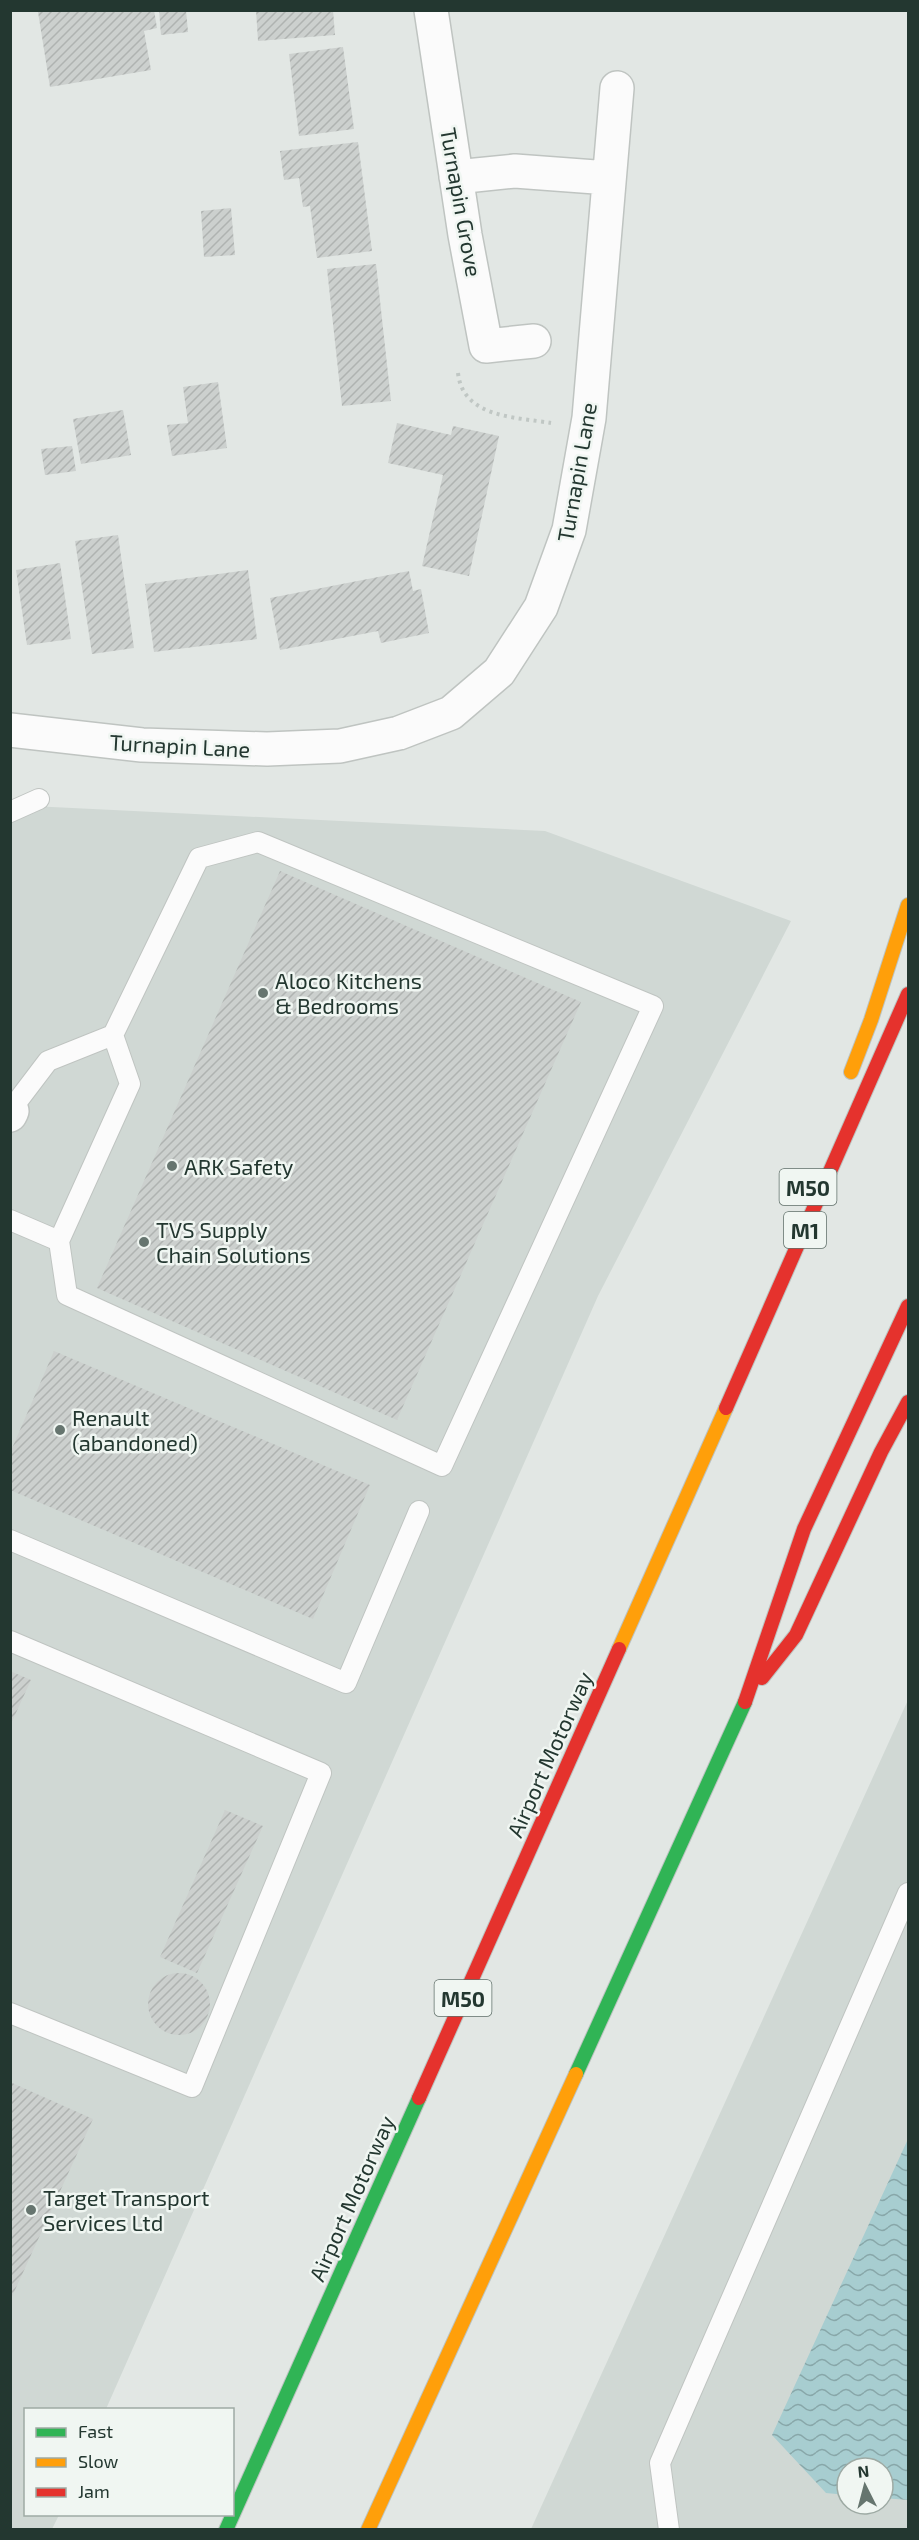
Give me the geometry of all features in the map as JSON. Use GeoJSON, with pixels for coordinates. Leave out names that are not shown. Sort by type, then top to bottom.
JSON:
{"type":"FeatureCollection","features":[{"type":"Feature","properties":{"kind":"highway"},"geometry":{"type":"LineString","coordinates":[[846,1087],[909,905]]}},
{"type":"Feature","properties":{"kind":"highway","name":"Airport Motorway"},"geometry":{"type":"LineString","coordinates":[[234,2511],[701,1466],[909,994]]}},
{"type":"Feature","properties":{"kind":"highway","name":"M50"},"geometry":{"type":"LineString","coordinates":[[701,1466],[807,1188]]}},
{"type":"Feature","properties":{"kind":"highway"},"geometry":{"type":"LineString","coordinates":[[368,2529],[748,1696],[804,1528],[909,1306]]}},
{"type":"Feature","properties":{"kind":"highway"},"geometry":{"type":"LineString","coordinates":[[748,1696],[796,1635],[881,1452],[909,1402]]}},
{"type":"Feature","properties":{"kind":"street","name":"Turnapin Grove"},"geometry":{"type":"LineString","coordinates":[[431,10],[456,177],[486,346]]}},
{"type":"Feature","properties":{"kind":"street","name":"Turnapin Lane"},"geometry":{"type":"LineString","coordinates":[[10,730],[142,745],[267,749],[340,746],[399,733],[451,713],[499,672],[541,607],[569,530],[587,430],[617,88]]}},
{"type":"Feature","properties":{"kind":"street"},"geometry":{"type":"LineString","coordinates":[[456,177],[515,171],[609,178]]}},
{"type":"Feature","properties":{"kind":"street"},"geometry":{"type":"LineString","coordinates":[[486,346],[534,341]]}},
{"type":"Feature","properties":{"kind":"lane"},"geometry":{"type":"LineString","coordinates":[[10,812],[39,799]]}},
{"type":"Feature","properties":{"kind":"lane"},"geometry":{"type":"LineString","coordinates":[[11,1112],[48,1061],[113,1035],[199,858],[258,842],[653,1006],[442,1466],[68,1295],[59,1241],[130,1084],[113,1035]]}},
{"type":"Feature","properties":{"kind":"lane"},"geometry":{"type":"LineString","coordinates":[[10,1220],[59,1241]]}},
{"type":"Feature","properties":{"kind":"lane"},"geometry":{"type":"LineString","coordinates":[[10,1540],[346,1683],[418,1511]]}},
{"type":"Feature","properties":{"kind":"lane"},"geometry":{"type":"LineString","coordinates":[[10,1641],[321,1773],[192,2087],[10,2013]]}},
{"type":"Feature","properties":{"kind":"lane"},"geometry":{"type":"LineString","coordinates":[[669,2529],[660,2463],[909,1893]]}},
{"type":"Feature","properties":{"kind":"path"},"geometry":{"type":"LineString","coordinates":[[486,346],[458,367],[459,383],[469,400],[489,412],[587,430]]}},
{"type":"Feature","properties":{"kind":"shaded area"},"geometry":{"type":"Polygon","coordinates":[[[11,805],[545,831],[791,921],[598,1296],[106,2408],[24,2408],[24,2516],[58,2516],[52,2529],[11,2530],[11,805]]]}},
{"type":"Feature","properties":{"kind":"shaded area"},"geometry":{"type":"Polygon","coordinates":[[[908,1700],[908,2529],[531,2529],[908,1700]]]}},
{"type":"Feature","properties":{"kind":"water"},"geometry":{"type":"Polygon","coordinates":[[[908,2139],[908,2500],[895,2499],[895,2456],[835,2456],[835,2494],[826,2493],[772,2435],[908,2139]]]}},
{"type":"Feature","properties":{"kind":"building"},"geometry":{"type":"Polygon","coordinates":[[[46,10],[154,10],[157,28],[144,31],[151,70],[50,87],[38,12],[46,10]]]}},
{"type":"Feature","properties":{"kind":"building"},"geometry":{"type":"Polygon","coordinates":[[[159,10],[186,10],[188,32],[161,35],[159,10]]]}},
{"type":"Feature","properties":{"kind":"building"},"geometry":{"type":"Polygon","coordinates":[[[256,10],[333,10],[335,35],[258,41],[256,10]]]}},
{"type":"Feature","properties":{"kind":"building"},"geometry":{"type":"Polygon","coordinates":[[[343,47],[354,129],[299,136],[289,54],[343,47]]]}},
{"type":"Feature","properties":{"kind":"building"},"geometry":{"type":"Polygon","coordinates":[[[358,142],[372,251],[317,258],[310,206],[303,207],[299,178],[284,180],[280,151],[358,142]]]}},
{"type":"Feature","properties":{"kind":"building"},"geometry":{"type":"Polygon","coordinates":[[[231,208],[235,255],[204,257],[201,211],[231,208]]]}},
{"type":"Feature","properties":{"kind":"building"},"geometry":{"type":"Polygon","coordinates":[[[376,264],[391,401],[342,406],[327,269],[376,264]]]}},
{"type":"Feature","properties":{"kind":"building"},"geometry":{"type":"Polygon","coordinates":[[[218,382],[227,448],[172,456],[167,425],[188,423],[183,387],[218,382]]]}},
{"type":"Feature","properties":{"kind":"building"},"geometry":{"type":"Polygon","coordinates":[[[123,410],[131,455],[81,464],[73,419],[123,410]]]}},
{"type":"Feature","properties":{"kind":"building"},"geometry":{"type":"Polygon","coordinates":[[[397,423],[451,435],[453,426],[499,436],[469,576],[422,566],[443,475],[388,463],[397,423]]]}},
{"type":"Feature","properties":{"kind":"building"},"geometry":{"type":"Polygon","coordinates":[[[72,446],[76,471],[45,475],[41,449],[72,446]]]}},
{"type":"Feature","properties":{"kind":"building"},"geometry":{"type":"Polygon","coordinates":[[[118,535],[134,648],[92,654],[75,541],[118,535]]]}},
{"type":"Feature","properties":{"kind":"building"},"geometry":{"type":"Polygon","coordinates":[[[60,563],[71,639],[27,645],[16,570],[60,563]]]}},
{"type":"Feature","properties":{"kind":"building"},"geometry":{"type":"Polygon","coordinates":[[[248,570],[257,639],[154,652],[145,584],[248,570]]]}},
{"type":"Feature","properties":{"kind":"building"},"geometry":{"type":"Polygon","coordinates":[[[409,571],[413,591],[421,589],[429,633],[381,643],[378,631],[280,650],[270,598],[409,571]]]}},
{"type":"Feature","properties":{"kind":"building"},"geometry":{"type":"Polygon","coordinates":[[[280,871],[581,1002],[397,1420],[97,1288],[280,871]]]}},
{"type":"Feature","properties":{"kind":"building"},"geometry":{"type":"Polygon","coordinates":[[[54,1351],[370,1485],[313,1619],[10,1490],[10,1453],[54,1351]]]}},
{"type":"Feature","properties":{"kind":"building"},"geometry":{"type":"Polygon","coordinates":[[[10,1671],[31,1680],[10,1726],[10,1671]]]}},
{"type":"Feature","properties":{"kind":"building"},"geometry":{"type":"Polygon","coordinates":[[[225,1810],[263,1826],[197,1973],[160,1957],[225,1810]]]}},
{"type":"Feature","properties":{"kind":"building"},"geometry":{"type":"Polygon","coordinates":[[[179,1973],[201,1982],[210,2004],[201,2026],[179,2035],[157,2026],[148,2004],[157,1982],[179,1973]]]}},
{"type":"Feature","properties":{"kind":"building","name":"Target Transport Services Ltd"},"geometry":{"type":"Polygon","coordinates":[[[10,2082],[93,2119],[10,2301],[10,2082]]]}},
{"type":"Feature","properties":{"kind":"traffic: fast"},"geometry":{"type":"LineString","coordinates":[[576,2074],[745,1702]]}},
{"type":"Feature","properties":{"kind":"traffic: fast"},"geometry":{"type":"LineString","coordinates":[[234,2512],[419,2098]]}},
{"type":"Feature","properties":{"kind":"traffic: fast"},"geometry":{"type":"LineString","coordinates":[[226,2530],[232,2516]]}},
{"type":"Feature","properties":{"kind":"traffic: slow"},"geometry":{"type":"LineString","coordinates":[[851,1072],[871,1020],[908,905]]}},
{"type":"Feature","properties":{"kind":"traffic: slow"},"geometry":{"type":"LineString","coordinates":[[619,1649],[726,1408]]}},
{"type":"Feature","properties":{"kind":"traffic: slow"},"geometry":{"type":"LineString","coordinates":[[368,2530],[576,2074]]}},
{"type":"Feature","properties":{"kind":"traffic: jam"},"geometry":{"type":"LineString","coordinates":[[726,1408],[908,994]]}},
{"type":"Feature","properties":{"kind":"traffic: jam"},"geometry":{"type":"LineString","coordinates":[[745,1702],[804,1529],[908,1306]]}},
{"type":"Feature","properties":{"kind":"traffic: jam"},"geometry":{"type":"LineString","coordinates":[[762,1678],[796,1635],[881,1452],[908,1402]]}},
{"type":"Feature","properties":{"kind":"traffic: jam"},"geometry":{"type":"LineString","coordinates":[[419,2098],[619,1649]]}},
{"type":"Feature","properties":{"kind":"place","name":"Aloco Kitchens & Bedrooms"},"geometry":{"type":"Point","coordinates":[263,993]}},
{"type":"Feature","properties":{"kind":"place","name":"ARK Safety"},"geometry":{"type":"Point","coordinates":[172,1166]}},
{"type":"Feature","properties":{"kind":"place","name":"TVS Supply Chain Solutions"},"geometry":{"type":"Point","coordinates":[144,1242]}},
{"type":"Feature","properties":{"kind":"place","name":"Renault (abandoned)"},"geometry":{"type":"Point","coordinates":[60,1430]}},
{"type":"Feature","properties":{"kind":"place","name":"Target Transport Services Ltd"},"geometry":{"type":"Point","coordinates":[31,2210]}}]}
